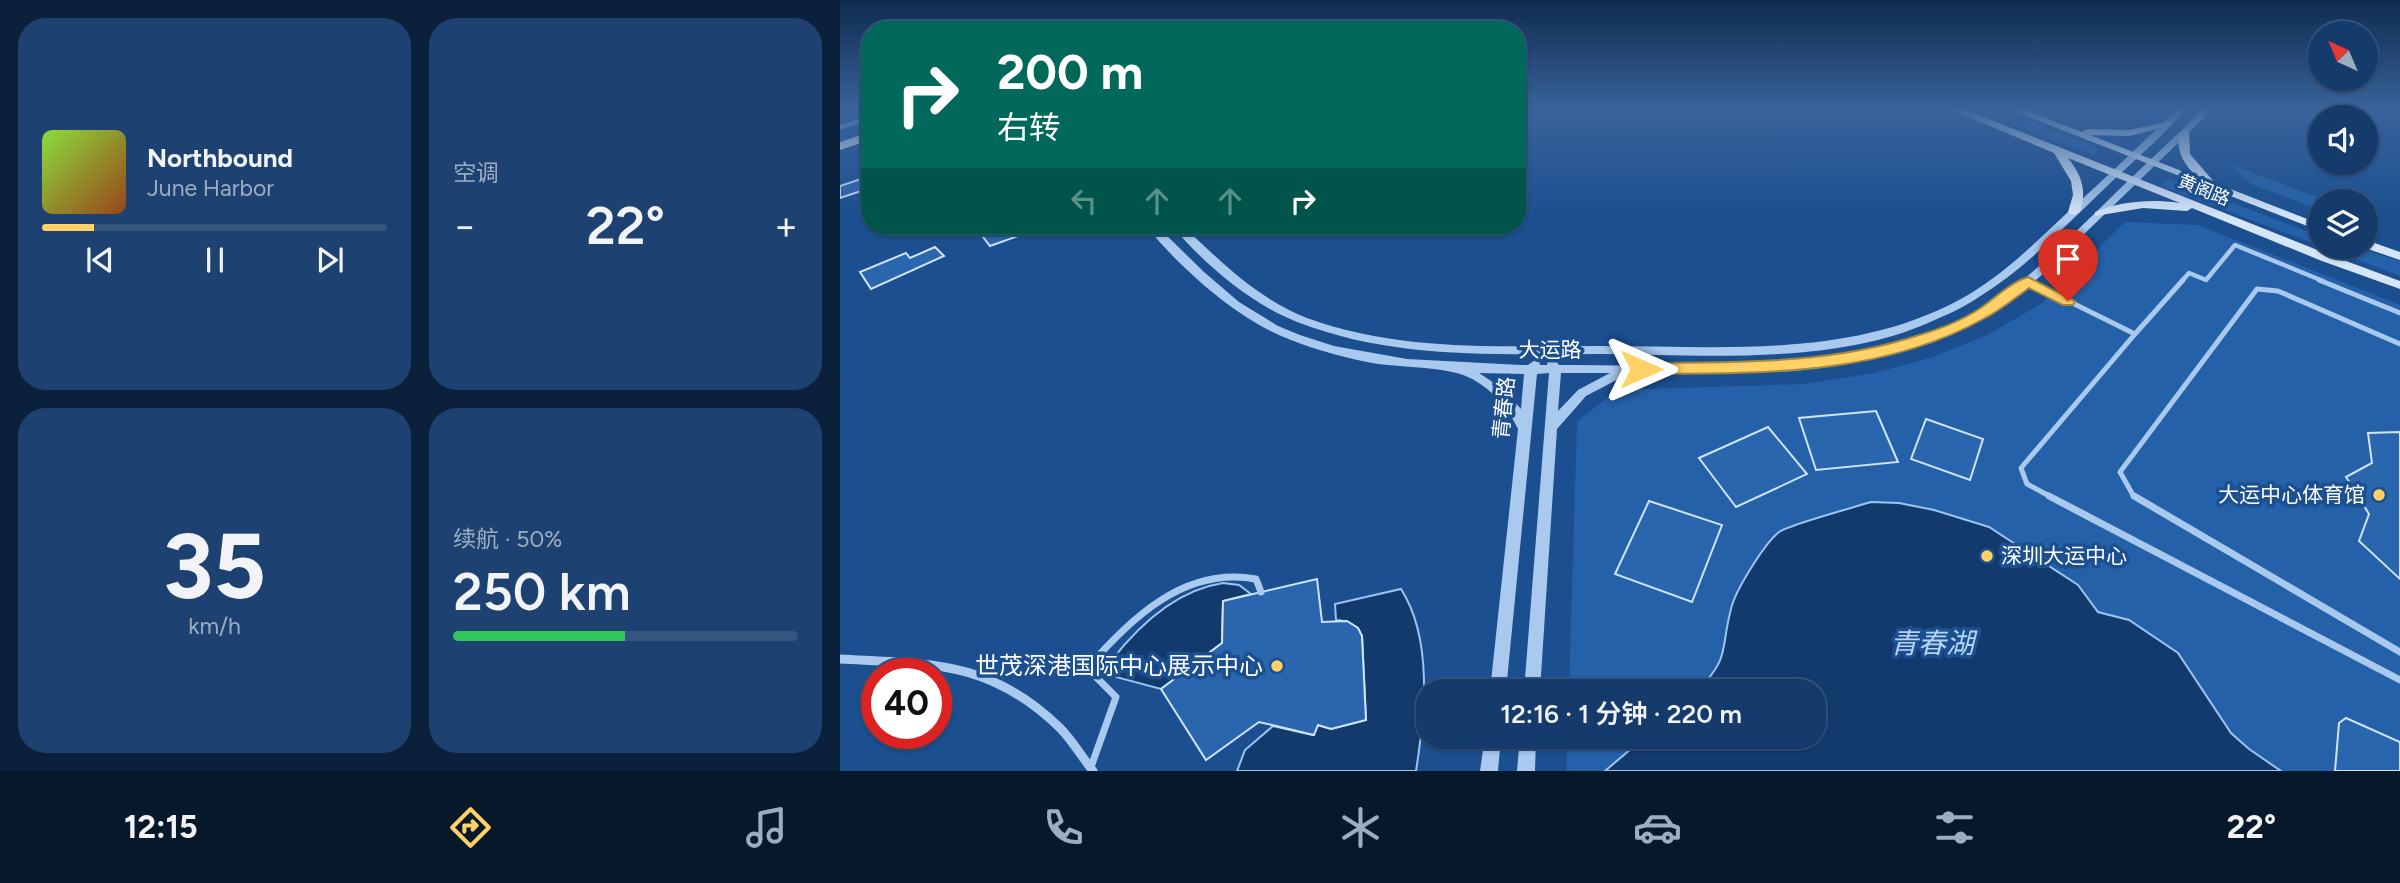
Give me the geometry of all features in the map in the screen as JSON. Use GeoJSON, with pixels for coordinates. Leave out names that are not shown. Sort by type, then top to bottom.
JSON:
{"type":"FeatureCollection","features":[{"type":"Feature","properties":{"kind":"main road","name":"黄阁路"},"geometry":{"type":"LineString","coordinates":[[2045,146],[2118,170],[2226,218],[2400,285]]}},
{"type":"Feature","properties":{"kind":"main road"},"geometry":{"type":"LineString","coordinates":[[2045,146],[2068,164],[2080,185],[2074,212]]}},
{"type":"Feature","properties":{"kind":"main road","name":"黄阁路"},"geometry":{"type":"LineString","coordinates":[[2108,146],[2308,223]]}},
{"type":"Feature","properties":{"kind":"main road"},"geometry":{"type":"LineString","coordinates":[[2183,146],[2185,157],[2203,176],[2233,194]]}},
{"type":"Feature","properties":{"kind":"main road"},"geometry":{"type":"LineString","coordinates":[[2099,214],[2124,206],[2160,204],[2226,218]]}},
{"type":"Feature","properties":{"kind":"main road"},"geometry":{"type":"LineString","coordinates":[[2378,248],[2400,256]]}},
{"type":"Feature","properties":{"kind":"street","name":"大运路"},"geometry":{"type":"LineString","coordinates":[[1187,235],[1252,294],[1275,308],[1334,331],[1409,347],[1544,351],[1786,348],[1825,345],[1896,330],[1941,313],[1989,286],[2074,212],[2144,146]]}},
{"type":"Feature","properties":{"kind":"street"},"geometry":{"type":"LineString","coordinates":[[2137,178],[2170,146]]}},
{"type":"Feature","properties":{"kind":"street","name":"大运路"},"geometry":{"type":"LineString","coordinates":[[1160,235],[1233,304],[1293,338],[1329,350],[1371,359],[1454,368],[1774,368],[1851,359],[1921,340],[1981,314],[2028,281],[2137,178]]}},
{"type":"Feature","properties":{"kind":"street"},"geometry":{"type":"LineString","coordinates":[[1533,679],[1555,369],[1544,351]]}},
{"type":"Feature","properties":{"kind":"street","name":"青春路"},"geometry":{"type":"LineString","coordinates":[[1499,679],[1531,369],[1544,351]]}},
{"type":"Feature","properties":{"kind":"street"},"geometry":{"type":"LineString","coordinates":[[1454,368],[1479,378],[1497,391],[1515,409],[1525,429]]}},
{"type":"Feature","properties":{"kind":"street"},"geometry":{"type":"LineString","coordinates":[[1551,428],[1570,404],[1595,385],[1616,374],[1641,369]]}},
{"type":"Feature","properties":{"kind":"street"},"geometry":{"type":"LineString","coordinates":[[840,659],[919,663],[967,670],[1013,689],[1061,729],[1092,769]]}},
{"type":"Feature","properties":{"kind":"street"},"geometry":{"type":"LineString","coordinates":[[1489,771],[1492,749]]}},
{"type":"Feature","properties":{"kind":"street"},"geometry":{"type":"LineString","coordinates":[[1526,771],[1527,749]]}},
{"type":"Feature","properties":{"kind":"lane"},"geometry":{"type":"LineString","coordinates":[[2400,313],[2235,245],[2206,280],[2189,273],[2021,468],[2027,484],[2400,680]]}},
{"type":"Feature","properties":{"kind":"lane"},"geometry":{"type":"LineString","coordinates":[[2028,281],[2135,334]]}},
{"type":"Feature","properties":{"kind":"lane"},"geometry":{"type":"LineString","coordinates":[[2400,344],[2278,291],[2257,289],[2120,472],[2133,495],[2400,652]]}},
{"type":"Feature","properties":{"kind":"lane"},"geometry":{"type":"LineString","coordinates":[[1092,769],[1116,697],[1087,668],[1119,632],[1189,585],[1212,578],[1242,575],[1256,579],[1261,592]]}},
{"type":"Feature","properties":{"kind":"shaded area"},"geometry":{"type":"Polygon","coordinates":[[[2071,146],[2091,146],[2099,149],[2092,154],[2071,146]]]}},
{"type":"Feature","properties":{"kind":"shaded area"},"geometry":{"type":"Polygon","coordinates":[[[2230,164],[2308,193],[2308,205],[2251,184],[2230,164]]]}},
{"type":"Feature","properties":{"kind":"shaded area"},"geometry":{"type":"Polygon","coordinates":[[[2168,179],[2308,232],[2308,241],[2161,186],[2168,179]]]}},
{"type":"Feature","properties":{"kind":"shaded area","name":"深圳大运中心"},"geometry":{"type":"Polygon","coordinates":[[[2125,222],[2198,225],[2400,305],[2400,771],[1566,771],[1567,749],[1826,749],[1826,679],[1569,679],[1577,421],[1618,390],[1803,384],[1875,373],[1933,357],[1987,335],[2041,304],[2125,222]]]}},
{"type":"Feature","properties":{"kind":"shaded area"},"geometry":{"type":"Polygon","coordinates":[[[2378,254],[2400,261],[2400,276],[2355,259],[2378,259],[2378,254]]]}},
{"type":"Feature","properties":{"kind":"water","name":"青春湖"},"geometry":{"type":"Polygon","coordinates":[[[1871,502],[1899,503],[1934,510],[1989,527],[2078,585],[2098,612],[2129,620],[2178,653],[2231,733],[2281,771],[1605,771],[1631,749],[1826,749],[1826,679],[1708,679],[1723,653],[1731,609],[1744,580],[1773,538],[1779,532],[1871,502]]]}},
{"type":"Feature","properties":{"kind":"water"},"geometry":{"type":"Polygon","coordinates":[[[1223,583],[1239,585],[1251,594],[1223,601],[1222,643],[1161,689],[1116,677],[1111,661],[1147,622],[1190,593],[1223,583]]]}},
{"type":"Feature","properties":{"kind":"water"},"geometry":{"type":"Polygon","coordinates":[[[1401,589],[1411,609],[1418,631],[1424,677],[1416,679],[1416,749],[1419,749],[1416,771],[1237,771],[1245,750],[1273,726],[1313,735],[1318,725],[1331,729],[1366,720],[1362,636],[1352,624],[1336,620],[1335,604],[1401,589]]]}},
{"type":"Feature","properties":{"kind":"building"},"geometry":{"type":"Polygon","coordinates":[[[861,179],[861,191],[840,198],[840,186],[861,179]]]}},
{"type":"Feature","properties":{"kind":"building"},"geometry":{"type":"Polygon","coordinates":[[[988,235],[1021,235],[990,246],[983,237],[988,235]]]}},
{"type":"Feature","properties":{"kind":"building"},"geometry":{"type":"Polygon","coordinates":[[[935,247],[944,256],[871,289],[860,272],[906,253],[910,258],[935,247]]]}},
{"type":"Feature","properties":{"kind":"building"},"geometry":{"type":"Polygon","coordinates":[[[1876,411],[1898,462],[1816,470],[1799,418],[1876,411]]]}},
{"type":"Feature","properties":{"kind":"building"},"geometry":{"type":"Polygon","coordinates":[[[1926,419],[1983,439],[1970,480],[1911,459],[1926,419]]]}},
{"type":"Feature","properties":{"kind":"building"},"geometry":{"type":"Polygon","coordinates":[[[1768,427],[1807,474],[1736,507],[1699,458],[1768,427]]]}},
{"type":"Feature","properties":{"kind":"building","name":"大运中心体育馆"},"geometry":{"type":"Polygon","coordinates":[[[2400,432],[2400,579],[2359,541],[2369,514],[2346,477],[2372,463],[2368,433],[2400,432]]]}},
{"type":"Feature","properties":{"kind":"building"},"geometry":{"type":"Polygon","coordinates":[[[1649,501],[1722,525],[1692,602],[1615,574],[1649,501]]]}},
{"type":"Feature","properties":{"kind":"building","name":"世茂深港国际中心展示中心"},"geometry":{"type":"Polygon","coordinates":[[[1317,579],[1322,622],[1347,621],[1358,628],[1362,636],[1366,720],[1331,729],[1318,725],[1314,735],[1259,722],[1206,760],[1161,689],[1222,643],[1223,601],[1317,579]]]}},
{"type":"Feature","properties":{"kind":"building"},"geometry":{"type":"Polygon","coordinates":[[[2346,718],[2400,742],[2400,771],[2335,771],[2339,723],[2346,718]]]}},
{"type":"Feature","properties":{"kind":"place","name":"大运中心体育馆"},"geometry":{"type":"Point","coordinates":[2379,495]}},
{"type":"Feature","properties":{"kind":"place","name":"深圳大运中心"},"geometry":{"type":"Point","coordinates":[1987,556]}},
{"type":"Feature","properties":{"kind":"place","name":"世茂深港国际中心展示中心"},"geometry":{"type":"Point","coordinates":[1277,666]}},
{"type":"Feature","properties":{"kind":"route"},"geometry":{"type":"LineString","coordinates":[[1641,369],[1774,368],[1815,365],[1883,352],[1953,328],[2007,298],[2028,281],[2068,301]]}}]}
